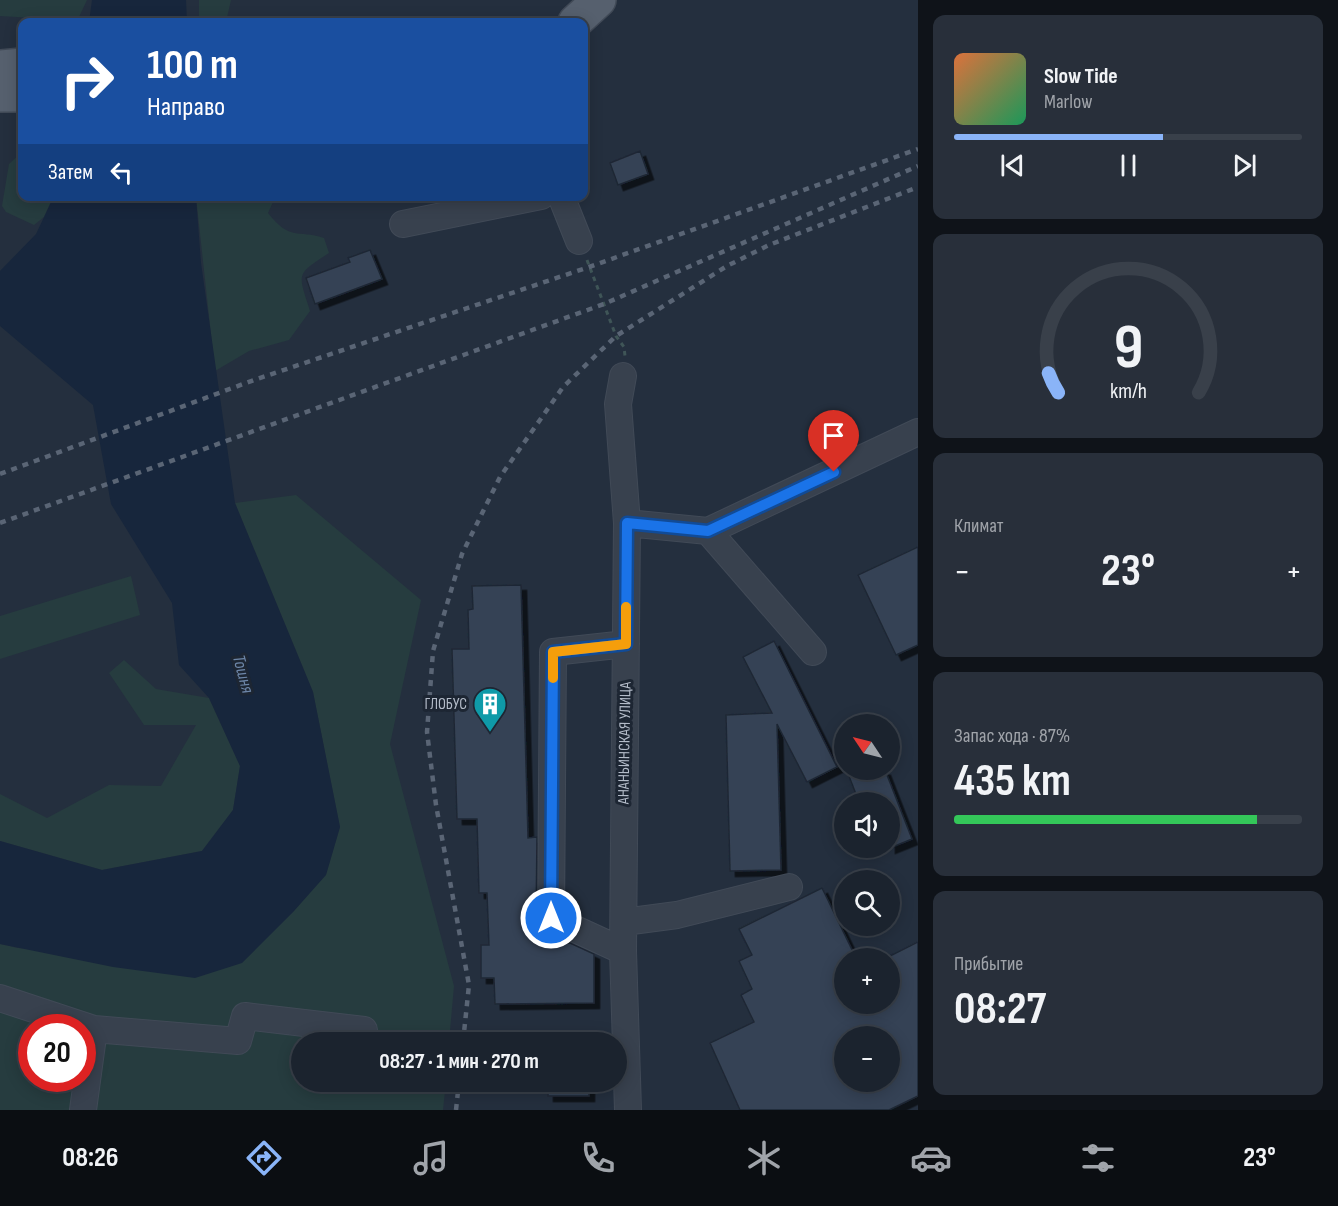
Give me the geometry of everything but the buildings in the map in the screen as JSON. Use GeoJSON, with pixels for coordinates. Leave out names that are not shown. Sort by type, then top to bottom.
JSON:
{"type":"FeatureCollection","features":[{"type":"Feature","properties":{"kind":"main road"},"geometry":{"type":"LineString","coordinates":[[580,18],[599,0]]}},
{"type":"Feature","properties":{"kind":"main road"},"geometry":{"type":"LineString","coordinates":[[0,67],[18,65]]}},
{"type":"Feature","properties":{"kind":"main road"},"geometry":{"type":"LineString","coordinates":[[0,94],[18,95]]}},
{"type":"Feature","properties":{"kind":"street"},"geometry":{"type":"LineString","coordinates":[[403,224],[516,201]]}},
{"type":"Feature","properties":{"kind":"street"},"geometry":{"type":"LineString","coordinates":[[563,201],[579,241]]}},
{"type":"Feature","properties":{"kind":"street","name":"АНАНЬИНСКАЯ УЛИЦА"},"geometry":{"type":"LineString","coordinates":[[623,376],[618,404],[627,523],[623,951],[628,1110]]}},
{"type":"Feature","properties":{"kind":"street"},"geometry":{"type":"LineString","coordinates":[[627,523],[708,531],[918,432]]}},
{"type":"Feature","properties":{"kind":"street"},"geometry":{"type":"LineString","coordinates":[[708,531],[813,652]]}},
{"type":"Feature","properties":{"kind":"street"},"geometry":{"type":"LineString","coordinates":[[623,951],[551,918],[553,652],[626,644]]}},
{"type":"Feature","properties":{"kind":"street"},"geometry":{"type":"LineString","coordinates":[[624,922],[678,915],[789,887]]}},
{"type":"Feature","properties":{"kind":"street"},"geometry":{"type":"LineString","coordinates":[[0,998],[49,1014]]}},
{"type":"Feature","properties":{"kind":"street"},"geometry":{"type":"LineString","coordinates":[[96,1029],[238,1041],[245,1016],[364,1030]]}},
{"type":"Feature","properties":{"kind":"street"},"geometry":{"type":"LineString","coordinates":[[82,1110],[85,1092]]}},
{"type":"Feature","properties":{"kind":"path"},"geometry":{"type":"LineString","coordinates":[[579,241],[616,336],[624,347],[623,376]]}},
{"type":"Feature","properties":{"kind":"green space"},"geometry":{"type":"Polygon","coordinates":[[[0,0],[87,0],[79,17],[75,18],[0,16],[0,0]]]}},
{"type":"Feature","properties":{"kind":"green space"},"geometry":{"type":"Polygon","coordinates":[[[199,0],[231,0],[227,18],[199,18],[199,0]]]}},
{"type":"Feature","properties":{"kind":"green space"},"geometry":{"type":"Polygon","coordinates":[[[18,156],[18,201],[51,201],[44,217],[34,225],[6,212],[2,206],[9,164],[18,156]]]}},
{"type":"Feature","properties":{"kind":"green space"},"geometry":{"type":"Polygon","coordinates":[[[196,201],[272,201],[268,213],[283,228],[294,233],[324,238],[329,253],[310,266],[302,276],[303,289],[310,311],[289,340],[249,351],[215,371],[196,201]]]}},
{"type":"Feature","properties":{"kind":"green space"},"geometry":{"type":"Polygon","coordinates":[[[296,495],[421,600],[390,744],[454,986],[450,1032],[291,1032],[291,1092],[445,1092],[443,1110],[0,1110],[0,944],[18,948],[242,962],[293,912],[326,874],[340,827],[313,692],[235,503],[296,495]]]}},
{"type":"Feature","properties":{"kind":"green space"},"geometry":{"type":"Polygon","coordinates":[[[131,576],[140,615],[0,659],[0,616],[131,576]]]}},
{"type":"Feature","properties":{"kind":"green space"},"geometry":{"type":"Polygon","coordinates":[[[124,660],[156,689],[209,698],[240,766],[233,810],[202,851],[102,870],[0,841],[0,794],[47,818],[109,785],[161,786],[196,725],[144,725],[109,673],[124,660]]]}},
{"type":"Feature","properties":{"kind":"water"},"geometry":{"type":"Polygon","coordinates":[[[92,0],[186,0],[187,18],[90,18],[92,0]]]}},
{"type":"Feature","properties":{"kind":"water","name":"Тошня"},"geometry":{"type":"Polygon","coordinates":[[[52,201],[196,201],[201,263],[235,503],[313,692],[340,827],[326,875],[242,963],[195,978],[113,967],[0,944],[0,841],[102,870],[202,851],[233,810],[240,766],[209,698],[179,665],[172,603],[111,504],[93,405],[0,326],[0,271],[36,234],[52,201]]]}},
{"type":"Feature","properties":{"kind":"railway"},"geometry":{"type":"LineString","coordinates":[[0,474],[254,380],[589,267],[918,149]]}},
{"type":"Feature","properties":{"kind":"railway"},"geometry":{"type":"LineString","coordinates":[[0,523],[604,304],[918,166]]}},
{"type":"Feature","properties":{"kind":"railway"},"geometry":{"type":"LineString","coordinates":[[464,1032],[469,985],[436,805],[427,732],[433,651],[462,554],[500,477],[563,387],[616,336],[727,266],[769,245],[918,187]]}},
{"type":"Feature","properties":{"kind":"railway"},"geometry":{"type":"LineString","coordinates":[[456,1110],[458,1092]]}},
{"type":"Feature","properties":{"kind":"slow traffic"},"geometry":{"type":"LineString","coordinates":[[553,678],[553,652],[626,644],[626,607]]}},
{"type":"Feature","properties":{"kind":"place","name":"ГЛОБУС"},"geometry":{"type":"Point","coordinates":[490,733]}},
{"type":"Feature","properties":{"kind":"route"},"geometry":{"type":"LineString","coordinates":[[551,918],[553,652],[626,644],[627,523],[708,531],[834,472]]}}]}
